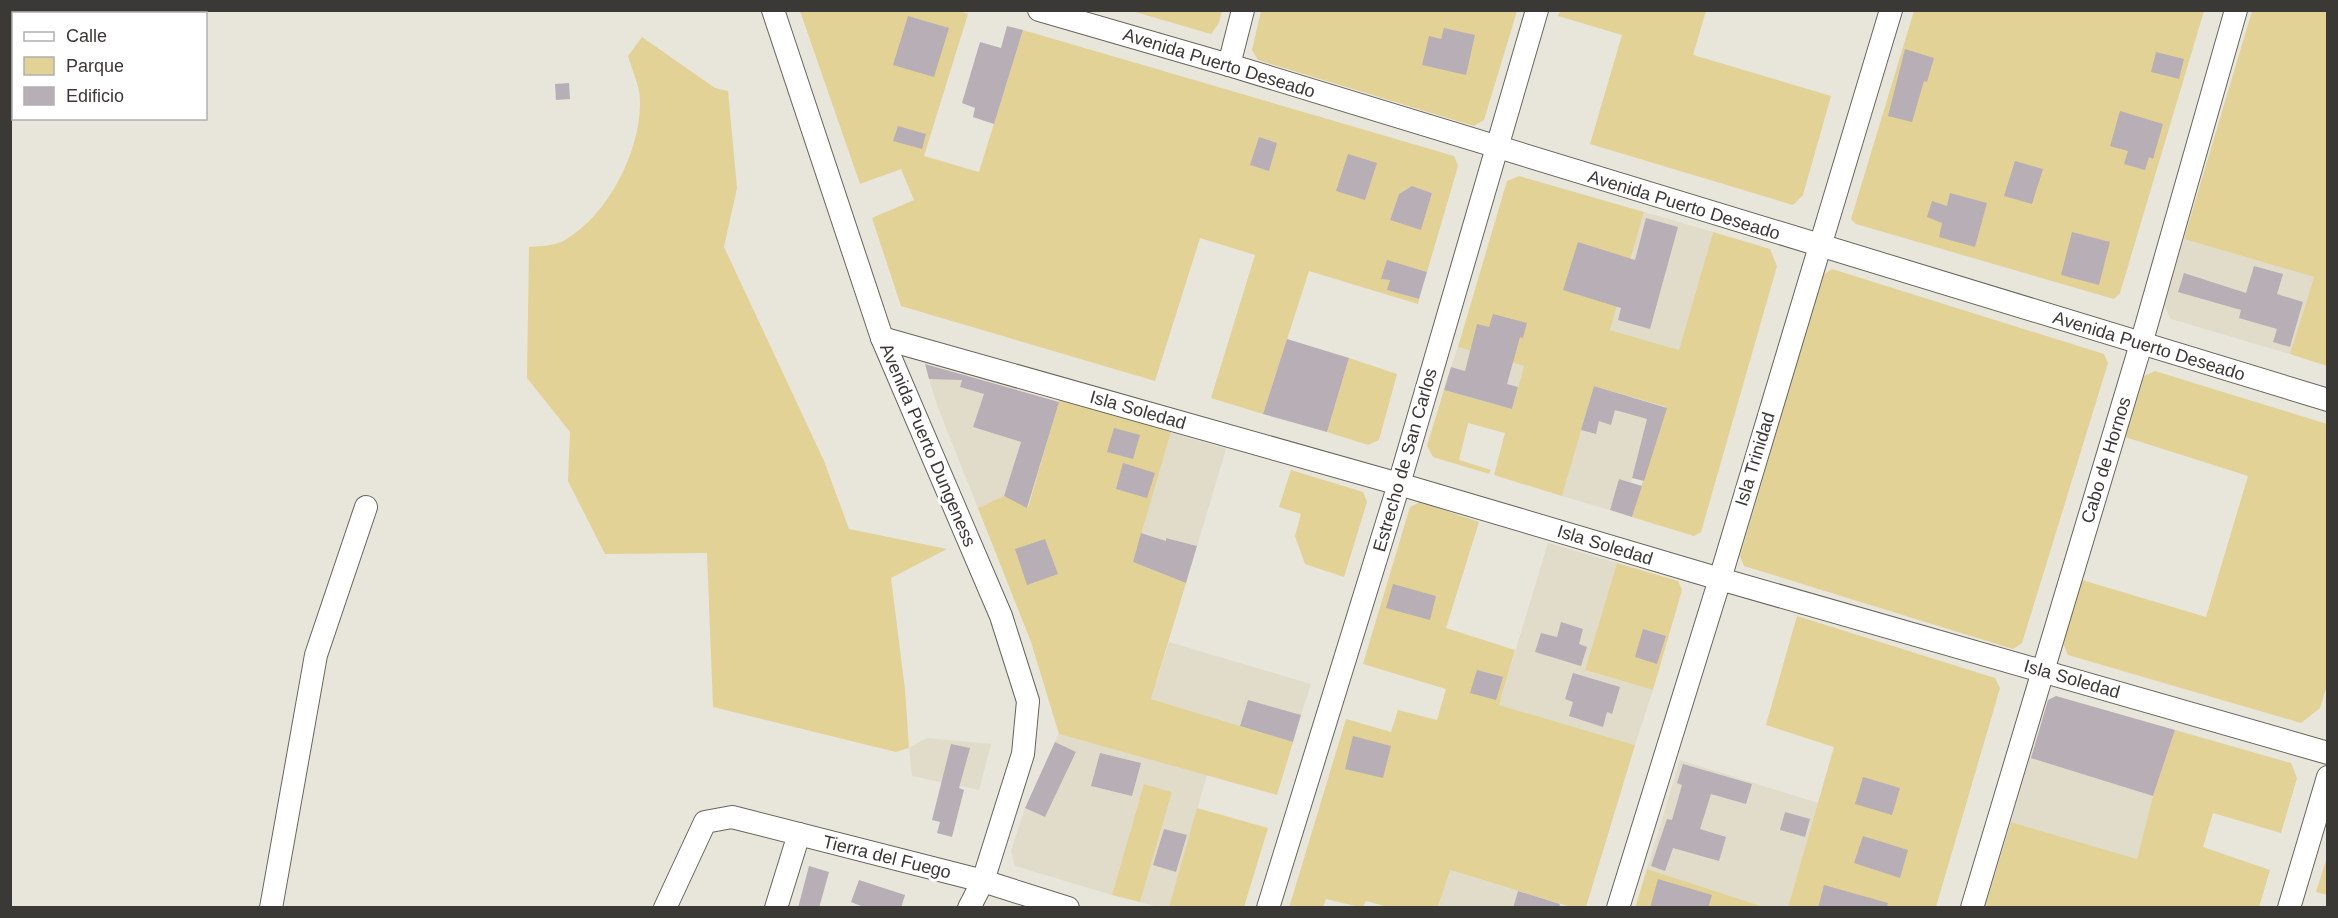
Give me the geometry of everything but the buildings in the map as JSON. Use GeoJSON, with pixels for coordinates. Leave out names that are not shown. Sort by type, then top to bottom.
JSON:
{"type":"FeatureCollection","features":[{"type":"Feature","properties":{"kind":"street","name":"Avenida Puerto Dungeness"},"geometry":{"type":"LineString","coordinates":[[773,10],[882,338],[1001,616],[1028,701],[1023,754],[983,881],[969,908]]}},
{"type":"Feature","properties":{"kind":"street","name":"Avenida Puerto Deseado"},"geometry":{"type":"LineString","coordinates":[[1040,10],[1229,65],[2328,400]]}},
{"type":"Feature","properties":{"kind":"street"},"geometry":{"type":"LineString","coordinates":[[1229,65],[1243,10]]}},
{"type":"Feature","properties":{"kind":"street","name":"Estrecho de San Carlos"},"geometry":{"type":"LineString","coordinates":[[1268,908],[1399,484],[1537,10]]}},
{"type":"Feature","properties":{"kind":"street","name":"Isla Trinidad"},"geometry":{"type":"LineString","coordinates":[[1618,908],[1720,579],[1891,10]]}},
{"type":"Feature","properties":{"kind":"street","name":"Cabo de Hornos"},"geometry":{"type":"LineString","coordinates":[[1972,908],[2141,344],[2236,10]]}},
{"type":"Feature","properties":{"kind":"street","name":"Isla Soledad"},"geometry":{"type":"LineString","coordinates":[[882,338],[1399,484],[1720,579],[2328,753]]}},
{"type":"Feature","properties":{"kind":"street"},"geometry":{"type":"LineString","coordinates":[[271,908],[316,655],[366,507]]}},
{"type":"Feature","properties":{"kind":"street"},"geometry":{"type":"LineString","coordinates":[[2289,908],[2328,777]]}},
{"type":"Feature","properties":{"kind":"street","name":"Tierra del Fuego"},"geometry":{"type":"LineString","coordinates":[[665,908],[705,822],[732,817],[983,881],[1068,908]]}},
{"type":"Feature","properties":{"kind":"street"},"geometry":{"type":"LineString","coordinates":[[776,908],[799,834]]}},
{"type":"Feature","properties":{"kind":"shaded area"},"geometry":{"type":"Polygon","coordinates":[[[1644,212],[1713,232],[1679,350],[1610,330],[1644,212]]]}},
{"type":"Feature","properties":{"kind":"shaded area"},"geometry":{"type":"Polygon","coordinates":[[[2184,239],[2314,277],[2290,354],[2171,319],[2164,305],[2184,239]]]}},
{"type":"Feature","properties":{"kind":"shaded area"},"geometry":{"type":"Polygon","coordinates":[[[1458,347],[1524,366],[1518,387],[1451,367],[1458,347]]]}},
{"type":"Feature","properties":{"kind":"shaded area"},"geometry":{"type":"Polygon","coordinates":[[[963,370],[968,372],[967,380],[962,379],[960,387],[984,394],[973,427],[1021,442],[1004,496],[978,508],[929,379],[953,379],[961,375],[963,370]]]}},
{"type":"Feature","properties":{"kind":"shaded area"},"geometry":{"type":"Polygon","coordinates":[[[1619,393],[1629,396],[1625,412],[1647,419],[1631,482],[1619,479],[1610,510],[1562,496],[1581,430],[1595,434],[1599,421],[1611,424],[1619,393]]]}},
{"type":"Feature","properties":{"kind":"shaded area"},"geometry":{"type":"Polygon","coordinates":[[[1171,432],[1226,449],[1197,546],[1167,538],[1166,541],[1141,533],[1171,432]]]}},
{"type":"Feature","properties":{"kind":"shaded area"},"geometry":{"type":"Polygon","coordinates":[[[1548,543],[1617,563],[1585,670],[1653,690],[1635,745],[1499,705],[1548,543]]]}},
{"type":"Feature","properties":{"kind":"shaded area"},"geometry":{"type":"Polygon","coordinates":[[[1169,642],[1311,684],[1301,715],[1248,700],[1240,726],[1151,699],[1169,642]]]}},
{"type":"Feature","properties":{"kind":"shaded area"},"geometry":{"type":"Polygon","coordinates":[[[1059,734],[1207,775],[1169,907],[1158,907],[1140,902],[1172,792],[1145,784],[1112,895],[1015,866],[1011,851],[1025,808],[1045,817],[1076,753],[1055,742],[1059,734]]]}},
{"type":"Feature","properties":{"kind":"shaded area"},"geometry":{"type":"Polygon","coordinates":[[[927,738],[991,744],[979,790],[912,776],[909,748],[927,738]]]}},
{"type":"Feature","properties":{"kind":"shaded area"},"geometry":{"type":"Polygon","coordinates":[[[2030,757],[2153,796],[2137,859],[2011,822],[2030,757]]]}},
{"type":"Feature","properties":{"kind":"shaded area"},"geometry":{"type":"Polygon","coordinates":[[[1680,760],[1818,803],[1788,907],[1764,907],[1647,869],[1680,760]]]}},
{"type":"Feature","properties":{"kind":"shaded area"},"geometry":{"type":"Polygon","coordinates":[[[1449,870],[1518,891],[1513,907],[1438,908],[1449,870]]]}},
{"type":"Feature","properties":{"kind":"green space"},"geometry":{"type":"Polygon","coordinates":[[[956,10],[968,14],[924,156],[979,172],[1023,30],[1454,156],[1458,166],[1427,272],[1387,261],[1382,279],[1390,280],[1388,290],[1419,299],[1418,304],[1309,271],[1263,414],[1211,398],[1255,255],[1200,238],[1155,381],[901,306],[872,218],[914,200],[901,169],[860,184],[800,11],[956,10]],[[1412,186],[1399,194],[1390,220],[1421,229],[1432,193],[1412,186]]]}},
{"type":"Feature","properties":{"kind":"green space"},"geometry":{"type":"Polygon","coordinates":[[[1132,11],[1222,11],[1219,23],[1211,34],[1132,11]]]}},
{"type":"Feature","properties":{"kind":"green space"},"geometry":{"type":"Polygon","coordinates":[[[1261,11],[1517,11],[1484,120],[1474,126],[1258,60],[1252,50],[1261,11]]]}},
{"type":"Feature","properties":{"kind":"green space"},"geometry":{"type":"Polygon","coordinates":[[[1560,11],[1706,11],[1693,55],[1831,96],[1803,195],[1793,205],[1590,144],[1622,35],[1558,16],[1560,11]]]}},
{"type":"Feature","properties":{"kind":"green space"},"geometry":{"type":"Polygon","coordinates":[[[1914,11],[2204,11],[2120,293],[2114,299],[1856,224],[1851,219],[1914,11]]]}},
{"type":"Feature","properties":{"kind":"green space"},"geometry":{"type":"Polygon","coordinates":[[[2252,11],[2327,11],[2327,366],[2290,354],[2314,277],[2184,239],[2252,11]]]}},
{"type":"Feature","properties":{"kind":"green space"},"geometry":{"type":"Polygon","coordinates":[[[642,37],[715,88],[728,91],[737,188],[724,247],[824,461],[849,529],[947,549],[891,578],[905,690],[909,748],[896,752],[713,707],[707,553],[605,554],[568,481],[570,432],[527,378],[529,247],[557,243],[581,229],[595,215],[619,180],[635,140],[639,120],[639,90],[628,56],[642,37]]]}},
{"type":"Feature","properties":{"kind":"green space"},"geometry":{"type":"Polygon","coordinates":[[[1519,176],[1644,212],[1610,330],[1679,350],[1713,232],[1770,249],[1777,266],[1701,532],[1694,536],[1632,517],[1666,407],[1594,386],[1562,496],[1494,475],[1505,433],[1468,423],[1459,460],[1491,470],[1489,474],[1433,457],[1427,446],[1444,390],[1512,409],[1524,366],[1458,347],[1507,181],[1519,176]]]}},
{"type":"Feature","properties":{"kind":"green space"},"geometry":{"type":"Polygon","coordinates":[[[1832,269],[2104,354],[2108,363],[2022,643],[2013,649],[1744,566],[1740,556],[1823,275],[1832,269]]]}},
{"type":"Feature","properties":{"kind":"green space"},"geometry":{"type":"Polygon","coordinates":[[[1349,358],[1397,374],[1379,440],[1368,445],[1327,432],[1349,358]]]}},
{"type":"Feature","properties":{"kind":"green space"},"geometry":{"type":"Polygon","coordinates":[[[2155,371],[2327,424],[2328,682],[2320,708],[2301,723],[2068,655],[2063,643],[2082,580],[2206,617],[2248,476],[2125,437],[2144,376],[2155,371]]]}},
{"type":"Feature","properties":{"kind":"green space"},"geometry":{"type":"Polygon","coordinates":[[[1060,397],[1171,432],[1133,562],[1186,583],[1151,699],[1293,742],[1277,795],[1059,734],[1031,642],[978,508],[1004,496],[1028,508],[1060,397]]]}},
{"type":"Feature","properties":{"kind":"green space"},"geometry":{"type":"Polygon","coordinates":[[[1291,470],[1363,492],[1367,502],[1344,577],[1305,564],[1295,536],[1301,514],[1279,507],[1291,470]]]}},
{"type":"Feature","properties":{"kind":"green space"},"geometry":{"type":"Polygon","coordinates":[[[1420,502],[1479,522],[1446,628],[1515,650],[1499,705],[1635,745],[1586,907],[1571,907],[1450,870],[1438,907],[1388,907],[1366,901],[1363,907],[1359,907],[1326,899],[1323,907],[1289,908],[1346,719],[1391,732],[1398,710],[1437,720],[1446,689],[1363,664],[1410,507],[1420,502]]]}},
{"type":"Feature","properties":{"kind":"green space"},"geometry":{"type":"Polygon","coordinates":[[[1617,563],[1678,581],[1682,590],[1653,690],[1585,670],[1617,563]]]}},
{"type":"Feature","properties":{"kind":"green space"},"geometry":{"type":"Polygon","coordinates":[[[1797,616],[1995,678],[2000,688],[1936,907],[1788,907],[1834,747],[1766,725],[1797,616]]]}},
{"type":"Feature","properties":{"kind":"green space"},"geometry":{"type":"Polygon","coordinates":[[[2175,730],[2291,763],[2297,778],[2281,833],[2213,813],[2203,847],[2270,870],[2259,907],[1985,907],[2011,822],[2137,859],[2153,796],[2175,730]]]}},
{"type":"Feature","properties":{"kind":"green space"},"geometry":{"type":"Polygon","coordinates":[[[1144,784],[1172,792],[1140,902],[1112,895],[1144,784]]]}},
{"type":"Feature","properties":{"kind":"green space"},"geometry":{"type":"Polygon","coordinates":[[[1197,808],[1268,828],[1244,907],[1169,907],[1197,808]]]}},
{"type":"Feature","properties":{"kind":"green space"},"geometry":{"type":"Polygon","coordinates":[[[2327,857],[2328,895],[2316,892],[2327,857]]]}},
{"type":"Feature","properties":{"kind":"green space"},"geometry":{"type":"Polygon","coordinates":[[[1647,869],[1764,907],[1635,908],[1647,869]]]}}]}
